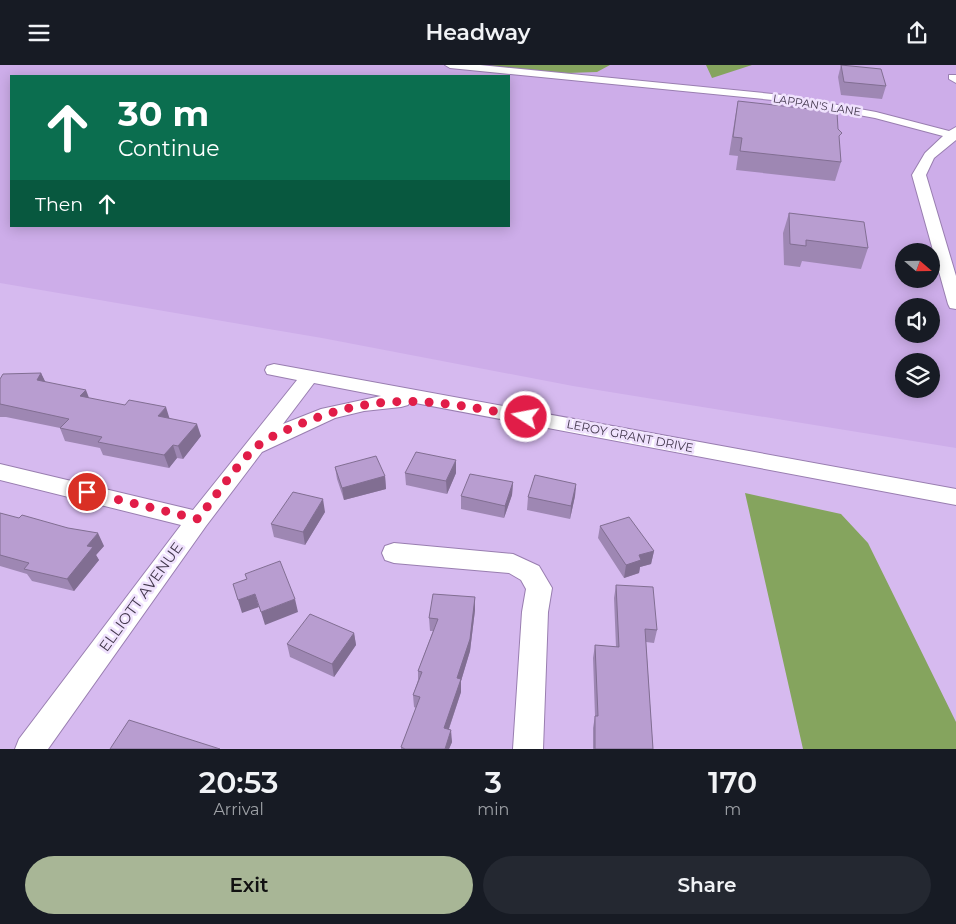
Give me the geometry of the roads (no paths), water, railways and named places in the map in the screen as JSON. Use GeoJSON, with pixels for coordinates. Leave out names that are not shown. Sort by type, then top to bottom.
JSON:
{"type":"FeatureCollection","features":[{"type":"Feature","properties":{"kind":"street","name":"LAPPAN'S LANE"},"geometry":{"type":"LineString","coordinates":[[450,65],[792,100],[876,115],[955,134]]}},
{"type":"Feature","properties":{"kind":"street"},"geometry":{"type":"LineString","coordinates":[[955,134],[929,156],[919,175],[956,304]]}},
{"type":"Feature","properties":{"kind":"street","name":"LEROY GRANT DRIVE"},"geometry":{"type":"LineString","coordinates":[[274,370],[956,497]]}},
{"type":"Feature","properties":{"kind":"street","name":"ELLIOTT AVENUE"},"geometry":{"type":"LineString","coordinates":[[30,749],[198,519],[309,377]]}},
{"type":"Feature","properties":{"kind":"street"},"geometry":{"type":"LineString","coordinates":[[253,450],[287,429],[336,410],[357,405],[399,401],[448,402]]}},
{"type":"Feature","properties":{"kind":"street"},"geometry":{"type":"LineString","coordinates":[[0,472],[198,519]]}},
{"type":"Feature","properties":{"kind":"street"},"geometry":{"type":"LineString","coordinates":[[394,553],[513,564],[530,573],[539,588],[535,612],[528,749]]}}]}
